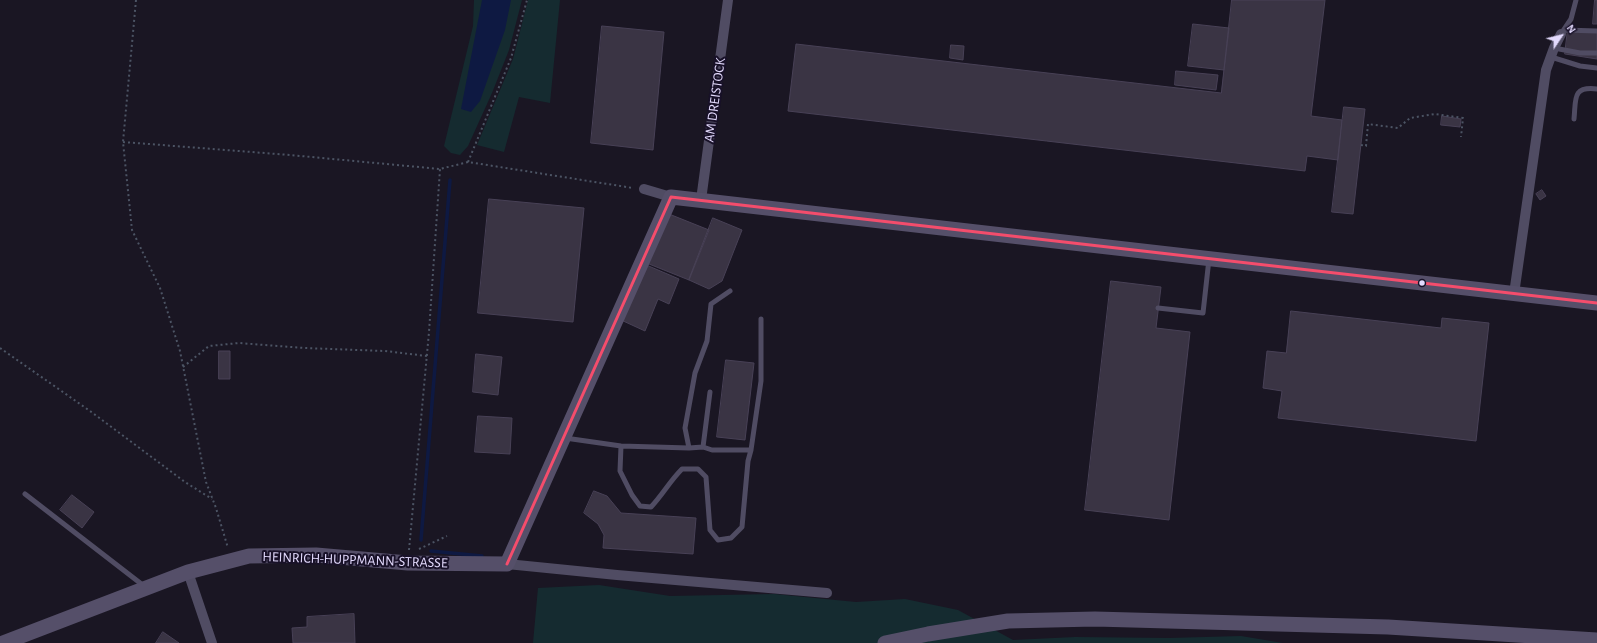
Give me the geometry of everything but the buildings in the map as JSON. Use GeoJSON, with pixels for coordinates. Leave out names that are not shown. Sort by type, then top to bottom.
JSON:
{"type":"FeatureCollection","features":[{"type":"Feature","properties":{"kind":"street","name":"AM DREISTOCK"},"geometry":{"type":"LineString","coordinates":[[702,200],[728,0]]}},
{"type":"Feature","properties":{"kind":"street"},"geometry":{"type":"LineString","coordinates":[[1514,294],[1546,70],[1552,52],[1563,32]]}},
{"type":"Feature","properties":{"kind":"street"},"geometry":{"type":"LineString","coordinates":[[644,189],[671,196],[702,200],[1597,304]]}},
{"type":"Feature","properties":{"kind":"street"},"geometry":{"type":"LineString","coordinates":[[671,196],[507,564],[828,593]]}},
{"type":"Feature","properties":{"kind":"street","name":"HEINRICH-HUPPMANN-STRASSE"},"geometry":{"type":"LineString","coordinates":[[3,643],[188,572],[249,556],[316,555],[408,563],[507,564]]}},
{"type":"Feature","properties":{"kind":"street"},"geometry":{"type":"LineString","coordinates":[[188,572],[212,643]]}},
{"type":"Feature","properties":{"kind":"street"},"geometry":{"type":"LineString","coordinates":[[885,643],[928,634],[1008,621],[1095,619],[1388,627],[1597,640]]}},
{"type":"Feature","properties":{"kind":"lane"},"geometry":{"type":"LineString","coordinates":[[1563,32],[1571,19],[1576,0]]}},
{"type":"Feature","properties":{"kind":"lane"},"geometry":{"type":"LineString","coordinates":[[1563,32],[1597,31]]}},
{"type":"Feature","properties":{"kind":"lane"},"geometry":{"type":"LineString","coordinates":[[1552,52],[1597,53]]}},
{"type":"Feature","properties":{"kind":"lane"},"geometry":{"type":"LineString","coordinates":[[1552,52],[1580,66],[1597,68]]}},
{"type":"Feature","properties":{"kind":"lane"},"geometry":{"type":"LineString","coordinates":[[1574,119],[1577,94],[1581,90],[1587,88],[1597,89]]}},
{"type":"Feature","properties":{"kind":"lane"},"geometry":{"type":"LineString","coordinates":[[1158,308],[1203,313],[1209,258]]}},
{"type":"Feature","properties":{"kind":"lane"},"geometry":{"type":"LineString","coordinates":[[689,448],[685,428],[695,373],[707,341],[711,304],[730,291]]}},
{"type":"Feature","properties":{"kind":"lane"},"geometry":{"type":"LineString","coordinates":[[621,446],[620,471],[632,496],[640,506],[651,507],[670,481],[682,469],[698,469],[706,478],[710,530],[718,540],[731,538],[742,526],[748,462],[761,381],[761,320]]}},
{"type":"Feature","properties":{"kind":"lane"},"geometry":{"type":"LineString","coordinates":[[703,447],[710,392]]}},
{"type":"Feature","properties":{"kind":"lane"},"geometry":{"type":"LineString","coordinates":[[562,438],[621,446],[703,447],[712,450],[750,450]]}},
{"type":"Feature","properties":{"kind":"lane"},"geometry":{"type":"LineString","coordinates":[[25,494],[146,588]]}},
{"type":"Feature","properties":{"kind":"path"},"geometry":{"type":"LineString","coordinates":[[136,0],[123,142],[132,230],[160,288],[180,351],[206,482],[232,560]]}},
{"type":"Feature","properties":{"kind":"path"},"geometry":{"type":"LineString","coordinates":[[468,162],[511,58],[527,0]]}},
{"type":"Feature","properties":{"kind":"path"},"geometry":{"type":"LineString","coordinates":[[1361,145],[1366,146],[1368,124],[1398,128],[1410,118],[1435,114],[1464,118],[1461,137]]}},
{"type":"Feature","properties":{"kind":"path"},"geometry":{"type":"LineString","coordinates":[[123,142],[290,154],[440,169],[468,162],[644,189]]}},
{"type":"Feature","properties":{"kind":"path"},"geometry":{"type":"LineString","coordinates":[[440,169],[429,332],[408,554],[447,536]]}},
{"type":"Feature","properties":{"kind":"path"},"geometry":{"type":"LineString","coordinates":[[183,367],[209,346],[239,343],[304,348],[385,351],[427,356]]}},
{"type":"Feature","properties":{"kind":"path"},"geometry":{"type":"LineString","coordinates":[[0,348],[90,411],[185,482],[213,500]]}},
{"type":"Feature","properties":{"kind":"green space"},"geometry":{"type":"Polygon","coordinates":[[[474,0],[522,0],[509,50],[492,93],[468,146],[460,155],[451,153],[444,146],[473,26],[474,0]]]}},
{"type":"Feature","properties":{"kind":"green space"},"geometry":{"type":"Polygon","coordinates":[[[528,0],[560,0],[550,103],[519,97],[504,152],[477,145],[513,59],[528,0]]]}},
{"type":"Feature","properties":{"kind":"green space"},"geometry":{"type":"Polygon","coordinates":[[[599,585],[670,596],[774,594],[856,602],[905,599],[958,610],[1013,640],[1075,637],[1169,638],[1241,636],[1283,643],[533,643],[538,588],[599,585]]]}},
{"type":"Feature","properties":{"kind":"water"},"geometry":{"type":"Polygon","coordinates":[[[482,0],[511,0],[505,30],[480,101],[471,112],[461,109],[482,0]]]}},
{"type":"Feature","properties":{"kind":"waterway"},"geometry":{"type":"LineString","coordinates":[[421,540],[450,180]]}},
{"type":"Feature","properties":{"kind":"waterway"},"geometry":{"type":"LineString","coordinates":[[431,551],[482,556]]}},
{"type":"Feature","properties":{"kind":"transit line"},"geometry":{"type":"LineString","coordinates":[[507,564],[671,197],[1597,303]]}}]}
